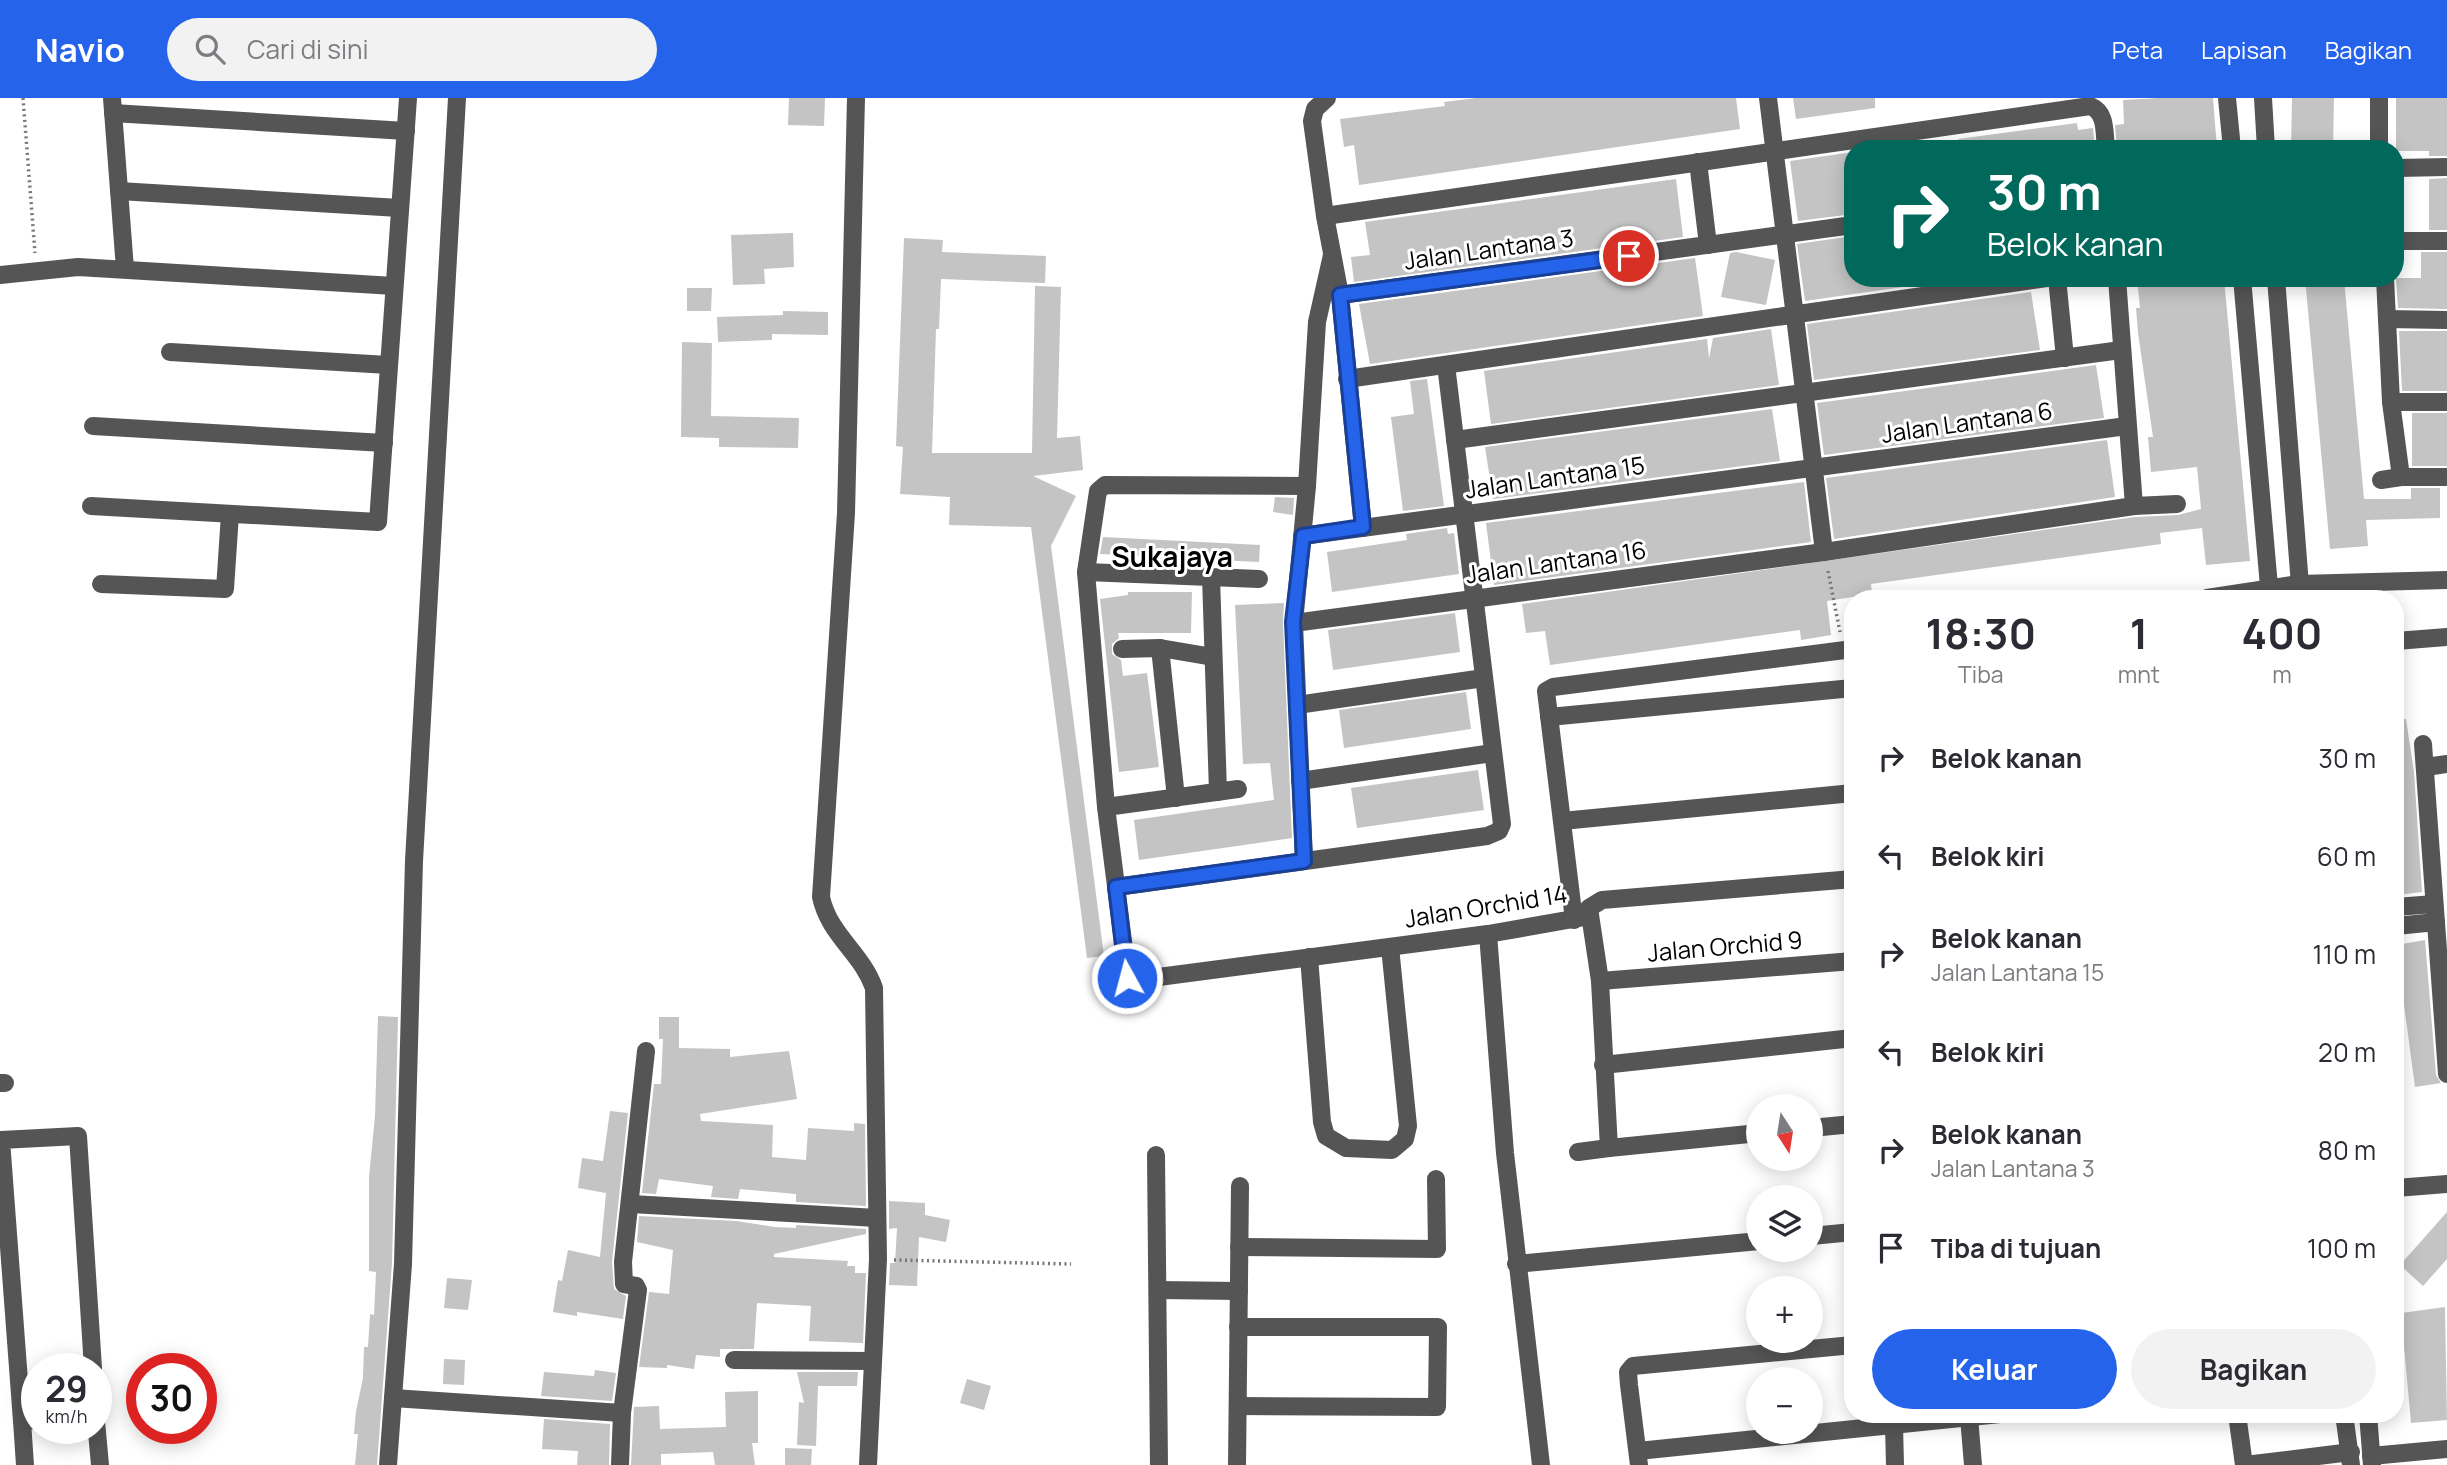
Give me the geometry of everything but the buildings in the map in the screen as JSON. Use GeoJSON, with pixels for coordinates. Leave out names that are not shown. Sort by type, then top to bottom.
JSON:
{"type":"FeatureCollection","features":[{"type":"Feature","properties":{"kind":"street"},"geometry":{"type":"LineString","coordinates":[[91,506],[378,522],[408,98]]}},
{"type":"Feature","properties":{"kind":"street"},"geometry":{"type":"LineString","coordinates":[[388,1465],[396,1398],[403,1264],[414,861],[457,98]]}},
{"type":"Feature","properties":{"kind":"street"},"geometry":{"type":"LineString","coordinates":[[856,98],[846,513],[821,897],[824,914],[835,932],[868,969],[874,988],[878,1259],[870,1361],[868,1465]]}},
{"type":"Feature","properties":{"kind":"street"},"geometry":{"type":"LineString","coordinates":[[1327,98],[1315,109],[1312,121],[1325,216],[1340,295],[1363,527]]}},
{"type":"Feature","properties":{"kind":"street"},"geometry":{"type":"LineString","coordinates":[[1768,98],[1824,552]]}},
{"type":"Feature","properties":{"kind":"street"},"geometry":{"type":"LineString","coordinates":[[2227,98],[2231,140]]}},
{"type":"Feature","properties":{"kind":"street"},"geometry":{"type":"LineString","coordinates":[[2263,98],[2265,140]]}},
{"type":"Feature","properties":{"kind":"street"},"geometry":{"type":"LineString","coordinates":[[2379,98],[2379,140]]}},
{"type":"Feature","properties":{"kind":"street"},"geometry":{"type":"LineString","coordinates":[[125,269],[113,105],[406,131]]}},
{"type":"Feature","properties":{"kind":"street"},"geometry":{"type":"LineString","coordinates":[[1846,140],[2090,106],[2100,111],[2105,140]]}},
{"type":"Feature","properties":{"kind":"street"},"geometry":{"type":"LineString","coordinates":[[1325,216],[1844,140]]}},
{"type":"Feature","properties":{"kind":"street"},"geometry":{"type":"LineString","coordinates":[[1698,162],[1708,245]]}},
{"type":"Feature","properties":{"kind":"street"},"geometry":{"type":"LineString","coordinates":[[2404,168],[2447,167]]}},
{"type":"Feature","properties":{"kind":"street"},"geometry":{"type":"LineString","coordinates":[[119,191],[399,208]]}},
{"type":"Feature","properties":{"kind":"street","name":"Jalan Lantana 3"},"geometry":{"type":"LineString","coordinates":[[1340,295],[1844,226]]}},
{"type":"Feature","properties":{"kind":"street"},"geometry":{"type":"LineString","coordinates":[[2404,241],[2447,241]]}},
{"type":"Feature","properties":{"kind":"street"},"geometry":{"type":"LineString","coordinates":[[1304,861],[1293,622],[1307,486],[1317,322],[1332,256]]}},
{"type":"Feature","properties":{"kind":"street"},"geometry":{"type":"LineString","coordinates":[[0,275],[37,269],[125,269],[394,286]]}},
{"type":"Feature","properties":{"kind":"street"},"geometry":{"type":"LineString","coordinates":[[1347,379],[1984,287]]}},
{"type":"Feature","properties":{"kind":"street"},"geometry":{"type":"LineString","coordinates":[[2058,287],[2065,358]]}},
{"type":"Feature","properties":{"kind":"street"},"geometry":{"type":"LineString","coordinates":[[2118,287],[2134,506]]}},
{"type":"Feature","properties":{"kind":"street"},"geometry":{"type":"LineString","coordinates":[[2243,287],[2269,590]]}},
{"type":"Feature","properties":{"kind":"street"},"geometry":{"type":"LineString","coordinates":[[2277,287],[2300,590]]}},
{"type":"Feature","properties":{"kind":"street"},"geometry":{"type":"LineString","coordinates":[[2385,287],[2391,402],[2401,477]]}},
{"type":"Feature","properties":{"kind":"street"},"geometry":{"type":"LineString","coordinates":[[2387,319],[2447,320]]}},
{"type":"Feature","properties":{"kind":"street"},"geometry":{"type":"LineString","coordinates":[[1455,440],[2121,349]]}},
{"type":"Feature","properties":{"kind":"street"},"geometry":{"type":"LineString","coordinates":[[170,352],[388,365]]}},
{"type":"Feature","properties":{"kind":"street"},"geometry":{"type":"LineString","coordinates":[[1307,486],[1105,485],[1098,491],[1086,572],[1106,807],[1116,887],[1493,835],[1502,824],[1446,365]]}},
{"type":"Feature","properties":{"kind":"street"},"geometry":{"type":"LineString","coordinates":[[2391,402],[2447,402]]}},
{"type":"Feature","properties":{"kind":"street"},"geometry":{"type":"LineString","coordinates":[[93,426],[384,443]]}},
{"type":"Feature","properties":{"kind":"street","name":"Jalan Lantana 6"},"geometry":{"type":"LineString","coordinates":[[1814,468],[2127,426]]}},
{"type":"Feature","properties":{"kind":"street","name":"Jalan Lantana 15"},"geometry":{"type":"LineString","coordinates":[[1303,536],[1814,468]]}},
{"type":"Feature","properties":{"kind":"street"},"geometry":{"type":"LineString","coordinates":[[2381,480],[2447,477]]}},
{"type":"Feature","properties":{"kind":"street","name":"Jalan Lantana 16"},"geometry":{"type":"LineString","coordinates":[[1293,622],[1824,552],[2134,506],[2177,504]]}},
{"type":"Feature","properties":{"kind":"street"},"geometry":{"type":"LineString","coordinates":[[101,584],[225,589],[230,514]]}},
{"type":"Feature","properties":{"kind":"street"},"geometry":{"type":"LineString","coordinates":[[1086,572],[1259,579]]}},
{"type":"Feature","properties":{"kind":"street"},"geometry":{"type":"LineString","coordinates":[[1211,577],[1218,792]]}},
{"type":"Feature","properties":{"kind":"street"},"geometry":{"type":"LineString","coordinates":[[2313,590],[2447,580]]}},
{"type":"Feature","properties":{"kind":"street"},"geometry":{"type":"LineString","coordinates":[[2404,640],[2447,637]]}},
{"type":"Feature","properties":{"kind":"street"},"geometry":{"type":"LineString","coordinates":[[1122,649],[1160,648],[1213,657]]}},
{"type":"Feature","properties":{"kind":"street"},"geometry":{"type":"LineString","coordinates":[[1160,648],[1176,798]]}},
{"type":"Feature","properties":{"kind":"street"},"geometry":{"type":"LineString","coordinates":[[1609,1148],[1600,981],[1582,918],[1562,821],[1545,694],[1553,687],[1844,651]]}},
{"type":"Feature","properties":{"kind":"street"},"geometry":{"type":"LineString","coordinates":[[1297,705],[1484,678]]}},
{"type":"Feature","properties":{"kind":"street"},"geometry":{"type":"LineString","coordinates":[[1549,717],[1844,689]]}},
{"type":"Feature","properties":{"kind":"street"},"geometry":{"type":"LineString","coordinates":[[2423,744],[2438,851],[2435,913],[2444,1000],[2447,1074]]}},
{"type":"Feature","properties":{"kind":"street"},"geometry":{"type":"LineString","coordinates":[[1300,781],[1493,753]]}},
{"type":"Feature","properties":{"kind":"street"},"geometry":{"type":"LineString","coordinates":[[2426,767],[2447,764]]}},
{"type":"Feature","properties":{"kind":"street"},"geometry":{"type":"LineString","coordinates":[[1106,807],[1238,789]]}},
{"type":"Feature","properties":{"kind":"street"},"geometry":{"type":"LineString","coordinates":[[1562,821],[1844,794]]}},
{"type":"Feature","properties":{"kind":"street"},"geometry":{"type":"LineString","coordinates":[[1582,918],[1589,908],[1602,900],[1844,880]]}},
{"type":"Feature","properties":{"kind":"street","name":"Jalan Orchid 14"},"geometry":{"type":"LineString","coordinates":[[1116,887],[1127,978],[1133,982],[1488,934],[1582,918]]}},
{"type":"Feature","properties":{"kind":"street"},"geometry":{"type":"LineString","coordinates":[[2404,908],[2435,913]]}},
{"type":"Feature","properties":{"kind":"street"},"geometry":{"type":"LineString","coordinates":[[2404,923],[2435,913]]}},
{"type":"Feature","properties":{"kind":"street"},"geometry":{"type":"LineString","coordinates":[[1488,934],[1516,1264],[1541,1465]]}},
{"type":"Feature","properties":{"kind":"street","name":"Jalan Orchid 14"},"geometry":{"type":"LineString","coordinates":[[1309,957],[1322,1122],[1326,1136],[1346,1148],[1392,1150],[1405,1139],[1408,1126],[1390,947]]}},
{"type":"Feature","properties":{"kind":"street","name":"Jalan Orchid 9"},"geometry":{"type":"LineString","coordinates":[[1600,981],[1844,962]]}},
{"type":"Feature","properties":{"kind":"street"},"geometry":{"type":"LineString","coordinates":[[1603,1065],[1844,1039]]}},
{"type":"Feature","properties":{"kind":"street"},"geometry":{"type":"LineString","coordinates":[[620,1465],[622,1413],[638,1290],[636,1286],[623,1282],[646,1051]]}},
{"type":"Feature","properties":{"kind":"street"},"geometry":{"type":"LineString","coordinates":[[1824,1127],[1844,1125]]}},
{"type":"Feature","properties":{"kind":"street"},"geometry":{"type":"LineString","coordinates":[[1578,1152],[1746,1134]]}},
{"type":"Feature","properties":{"kind":"street"},"geometry":{"type":"LineString","coordinates":[[23,1353],[1,1140],[78,1136],[92,1353]]}},
{"type":"Feature","properties":{"kind":"street"},"geometry":{"type":"LineString","coordinates":[[1156,1155],[1159,1465]]}},
{"type":"Feature","properties":{"kind":"street"},"geometry":{"type":"LineString","coordinates":[[1239,1247],[1437,1249],[1436,1179]]}},
{"type":"Feature","properties":{"kind":"street"},"geometry":{"type":"LineString","coordinates":[[2404,1187],[2447,1184]]}},
{"type":"Feature","properties":{"kind":"street"},"geometry":{"type":"LineString","coordinates":[[1237,1465],[1240,1186]]}},
{"type":"Feature","properties":{"kind":"street"},"geometry":{"type":"LineString","coordinates":[[631,1204],[877,1218]]}},
{"type":"Feature","properties":{"kind":"street"},"geometry":{"type":"LineString","coordinates":[[1823,1235],[1844,1233]]}},
{"type":"Feature","properties":{"kind":"street"},"geometry":{"type":"LineString","coordinates":[[1516,1264],[1746,1242]]}},
{"type":"Feature","properties":{"kind":"street"},"geometry":{"type":"LineString","coordinates":[[1158,1290],[1239,1291]]}},
{"type":"Feature","properties":{"kind":"street"},"geometry":{"type":"LineString","coordinates":[[1238,1326],[1438,1327],[1437,1407],[1238,1406]]}},
{"type":"Feature","properties":{"kind":"street"},"geometry":{"type":"LineString","coordinates":[[1844,1346],[1633,1366],[1628,1371],[1639,1458],[1902,1423]]}},
{"type":"Feature","properties":{"kind":"street"},"geometry":{"type":"LineString","coordinates":[[734,1360],[870,1361]]}},
{"type":"Feature","properties":{"kind":"street"},"geometry":{"type":"LineString","coordinates":[[396,1398],[622,1413]]}},
{"type":"Feature","properties":{"kind":"street"},"geometry":{"type":"LineString","coordinates":[[1970,1423],[1973,1465]]}},
{"type":"Feature","properties":{"kind":"street"},"geometry":{"type":"LineString","coordinates":[[2238,1423],[2245,1465],[2351,1459],[2345,1423]]}},
{"type":"Feature","properties":{"kind":"street"},"geometry":{"type":"LineString","coordinates":[[2369,1423],[2372,1460],[2447,1449]]}},
{"type":"Feature","properties":{"kind":"street"},"geometry":{"type":"LineString","coordinates":[[1894,1425],[1895,1465]]}},
{"type":"Feature","properties":{"kind":"street"},"geometry":{"type":"LineString","coordinates":[[25,1465],[27,1444]]}},
{"type":"Feature","properties":{"kind":"street"},"geometry":{"type":"LineString","coordinates":[[98,1444],[100,1465]]}},
{"type":"Feature","properties":{"kind":"path"},"geometry":{"type":"LineString","coordinates":[[23,98],[37,269]]}},
{"type":"Feature","properties":{"kind":"path"},"geometry":{"type":"LineString","coordinates":[[1824,552],[1844,630]]}},
{"type":"Feature","properties":{"kind":"path"},"geometry":{"type":"LineString","coordinates":[[878,1259],[1071,1264]]}},
{"type":"Feature","properties":{"kind":"district","name":"Sukajaya"},"geometry":{"type":"Point","coordinates":[1172,557]}},
{"type":"Feature","properties":{"kind":"route"},"geometry":{"type":"LineString","coordinates":[[1127,978],[1116,887],[1304,861],[1293,622],[1303,536],[1363,527],[1340,295],[1629,256]]}}]}
